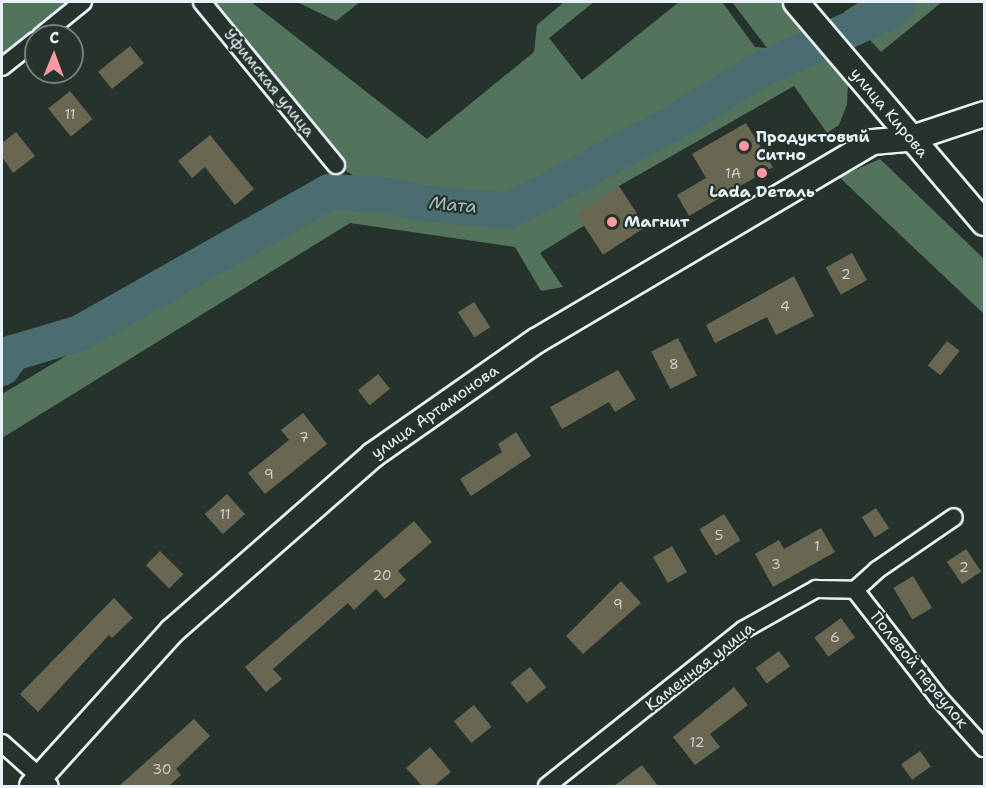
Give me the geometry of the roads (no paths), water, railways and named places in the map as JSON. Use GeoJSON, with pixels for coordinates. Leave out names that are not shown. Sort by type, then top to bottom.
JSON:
{"type":"FeatureCollection","features":[{"type":"Feature","properties":{"kind":"street"},"geometry":{"type":"LineString","coordinates":[[56,24],[83,2]]}},
{"type":"Feature","properties":{"kind":"street","name":"Уфимская улица"},"geometry":{"type":"LineString","coordinates":[[202,2],[336,165]]}},
{"type":"Feature","properties":{"kind":"street","name":"улица Кирова"},"geometry":{"type":"LineString","coordinates":[[800,6],[909,139],[984,223]]}},
{"type":"Feature","properties":{"kind":"street"},"geometry":{"type":"LineString","coordinates":[[2,67],[24,50]]}},
{"type":"Feature","properties":{"kind":"street","name":"улица Артамонова"},"geometry":{"type":"LineString","coordinates":[[40,783],[172,631],[373,455],[536,341],[873,142],[909,139],[984,114]]}},
{"type":"Feature","properties":{"kind":"street"},"geometry":{"type":"LineString","coordinates":[[855,590],[877,570],[954,517]]}},
{"type":"Feature","properties":{"kind":"street","name":"Каменная улица"},"geometry":{"type":"LineString","coordinates":[[547,786],[742,630],[816,590],[855,590]]}},
{"type":"Feature","properties":{"kind":"street","name":"Полевой переулок"},"geometry":{"type":"LineString","coordinates":[[855,590],[938,697],[984,748]]}},
{"type":"Feature","properties":{"kind":"street"},"geometry":{"type":"LineString","coordinates":[[2,743],[40,783]]}},
{"type":"Feature","properties":{"kind":"waterway","name":"Мата"},"geometry":{"type":"LineString","coordinates":[[2,368],[13,353],[80,333],[329,192],[387,195],[421,203],[509,211],[677,121],[758,71],[887,13],[899,2]]}},
{"type":"Feature","properties":{"kind":"place","name":"Продуктовый Ситно"},"geometry":{"type":"Point","coordinates":[744,146]}},
{"type":"Feature","properties":{"kind":"place","name":"Lada Dеталь"},"geometry":{"type":"Point","coordinates":[762,173]}},
{"type":"Feature","properties":{"kind":"place","name":"Магнит"},"geometry":{"type":"Point","coordinates":[612,222]}}]}
